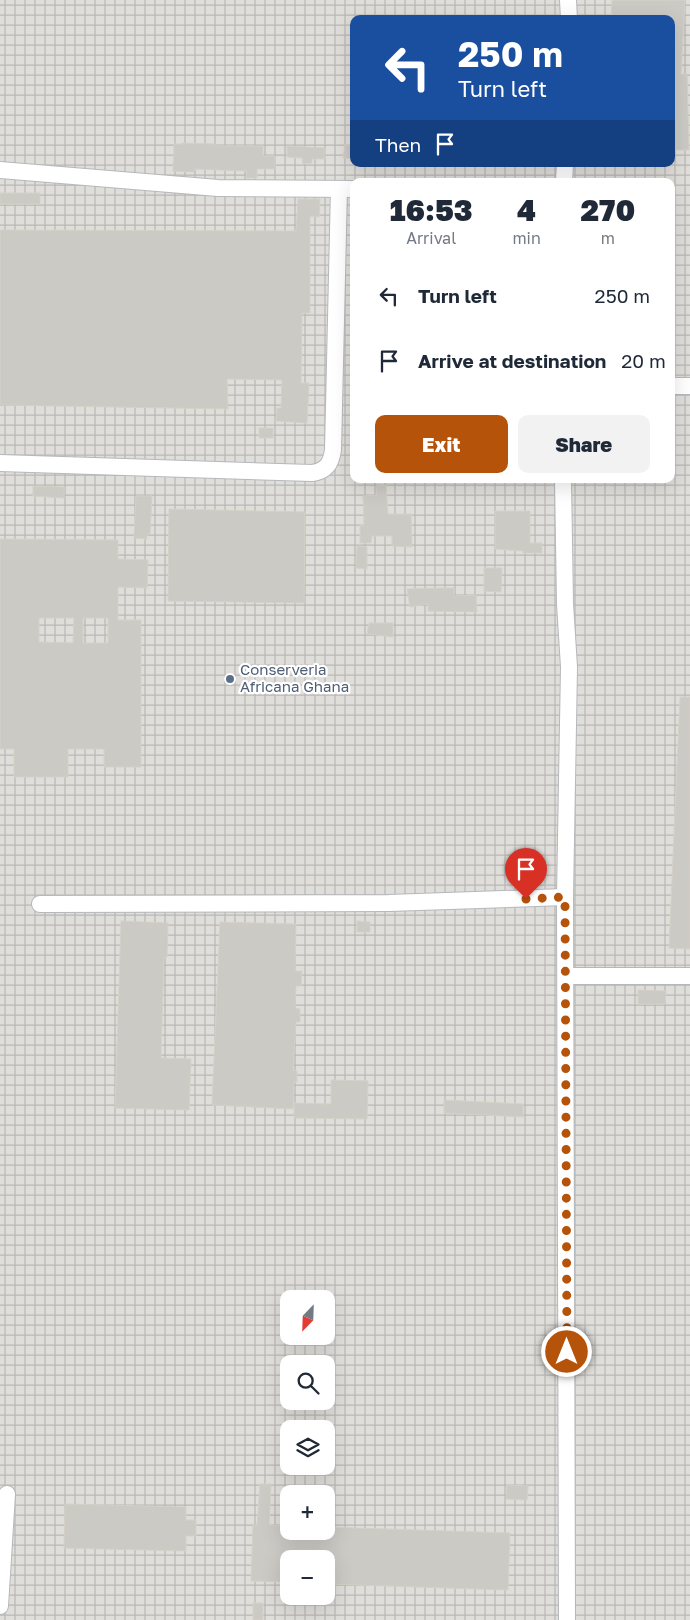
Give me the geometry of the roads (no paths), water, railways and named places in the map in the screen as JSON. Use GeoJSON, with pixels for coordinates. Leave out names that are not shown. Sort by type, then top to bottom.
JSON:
{"type":"FeatureCollection","features":[{"type":"Feature","properties":{"kind":"street"},"geometry":{"type":"LineString","coordinates":[[568,0],[569,15]]}},
{"type":"Feature","properties":{"kind":"street"},"geometry":{"type":"LineString","coordinates":[[0,170],[218,188],[346,189],[333,450],[332,459],[328,466],[320,472],[312,473],[0,463]]}},
{"type":"Feature","properties":{"kind":"street"},"geometry":{"type":"LineString","coordinates":[[675,386],[690,386]]}},
{"type":"Feature","properties":{"kind":"street"},"geometry":{"type":"LineString","coordinates":[[564,483],[569,667],[565,897],[567,1620]]}},
{"type":"Feature","properties":{"kind":"street"},"geometry":{"type":"LineString","coordinates":[[40,904],[389,903],[565,897]]}},
{"type":"Feature","properties":{"kind":"street"},"geometry":{"type":"LineString","coordinates":[[566,976],[690,976]]}},
{"type":"Feature","properties":{"kind":"street"},"geometry":{"type":"LineString","coordinates":[[0,1606],[7,1494]]}},
{"type":"Feature","properties":{"kind":"place","name":"Conserveria Africana Ghana"},"geometry":{"type":"Point","coordinates":[230,679]}}]}
